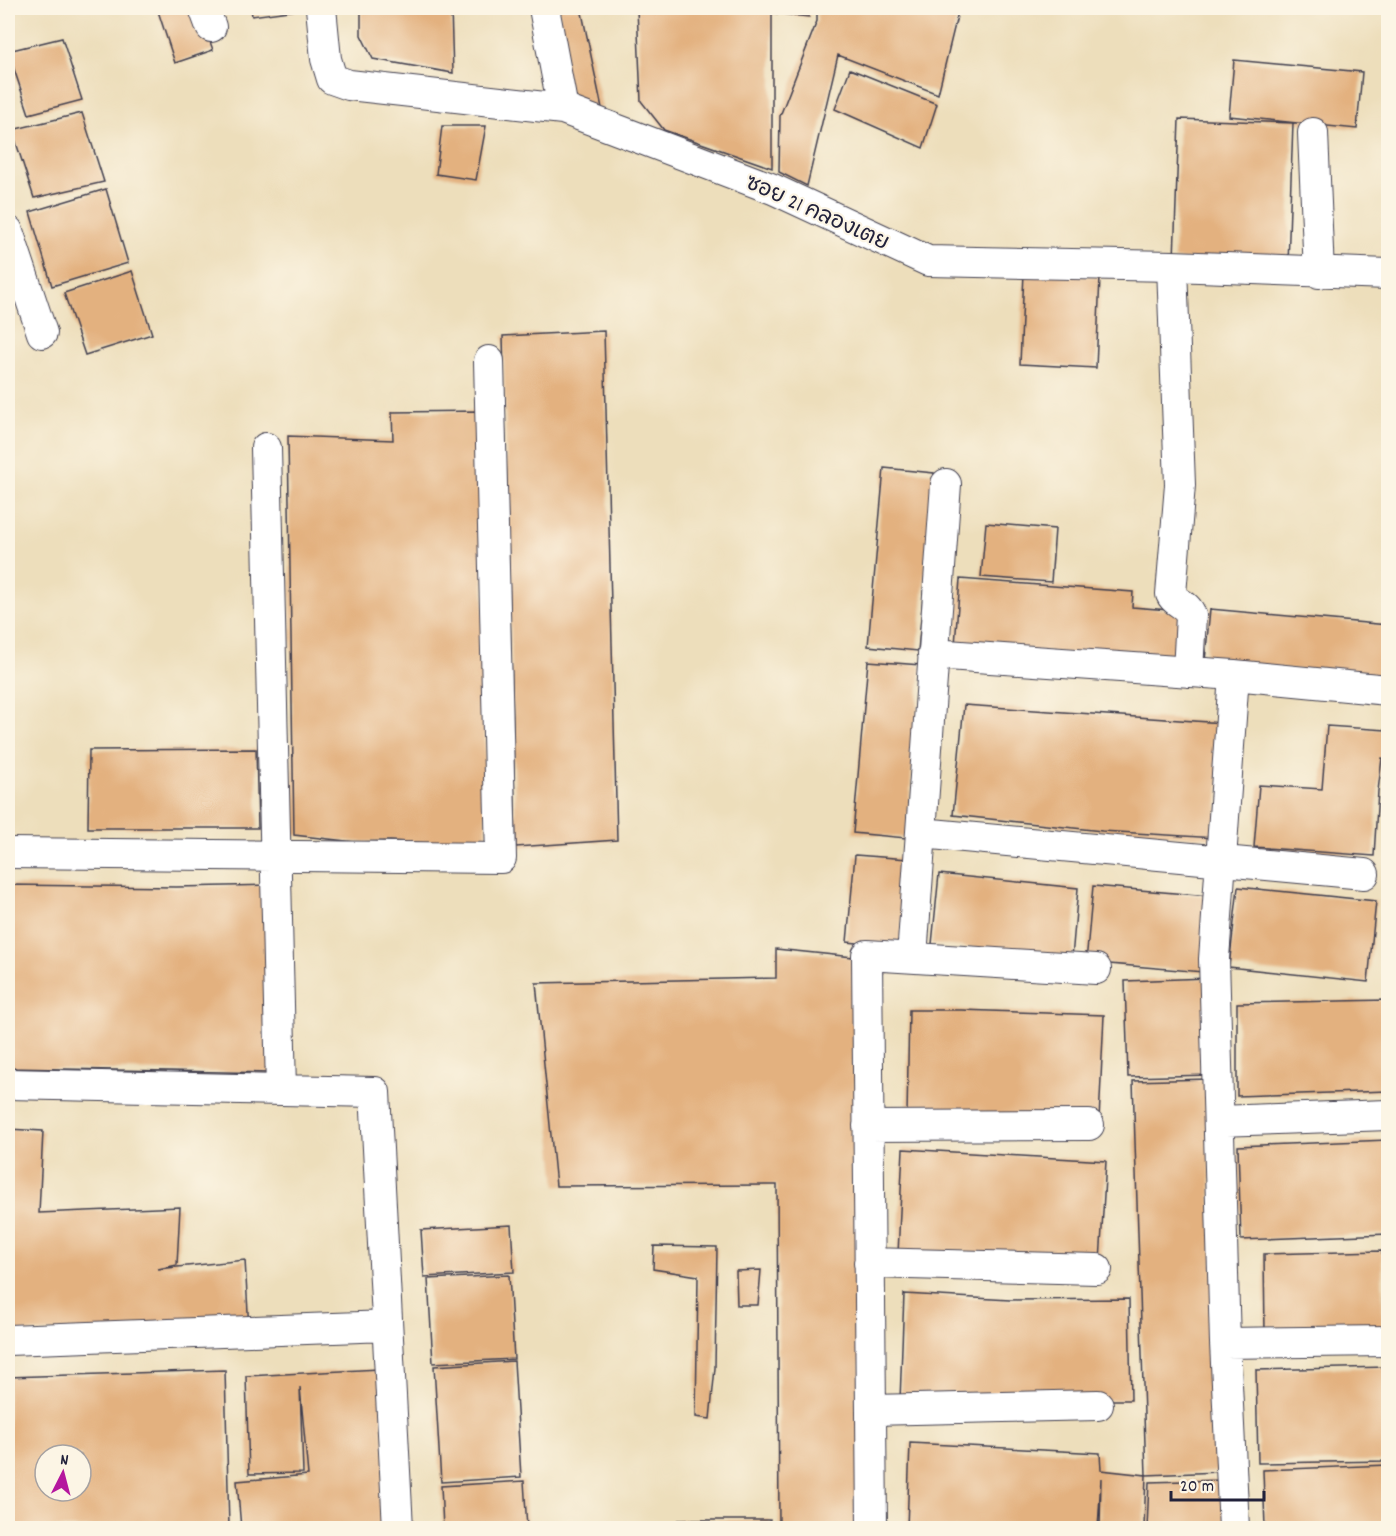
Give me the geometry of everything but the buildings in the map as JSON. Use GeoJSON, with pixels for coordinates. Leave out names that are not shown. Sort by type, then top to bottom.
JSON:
{"type":"FeatureCollection","features":[{"type":"Feature","properties":{"kind":"street","name":"ซอย 21 คลองเตย"},"geometry":{"type":"LineString","coordinates":[[321,8],[326,59],[332,78],[349,86],[563,109],[773,189],[928,261],[1172,266],[1389,274]]}},
{"type":"Feature","properties":{"kind":"street"},"geometry":{"type":"LineString","coordinates":[[544,8],[563,109]]}},
{"type":"Feature","properties":{"kind":"street"},"geometry":{"type":"LineString","coordinates":[[1313,133],[1319,273]]}},
{"type":"Feature","properties":{"kind":"street"},"geometry":{"type":"LineString","coordinates":[[8,231],[42,333]]}},
{"type":"Feature","properties":{"kind":"street"},"geometry":{"type":"LineString","coordinates":[[1172,266],[1180,485],[1171,594],[1173,599],[1189,608],[1191,615],[1188,672]]}},
{"type":"Feature","properties":{"kind":"street"},"geometry":{"type":"LineString","coordinates":[[8,853],[501,858],[489,361]]}},
{"type":"Feature","properties":{"kind":"street"},"geometry":{"type":"LineString","coordinates":[[266,447],[281,1090]]}},
{"type":"Feature","properties":{"kind":"street"},"geometry":{"type":"LineString","coordinates":[[912,957],[946,484]]}},
{"type":"Feature","properties":{"kind":"street"},"geometry":{"type":"LineString","coordinates":[[933,654],[1234,675],[1389,690]]}},
{"type":"Feature","properties":{"kind":"street"},"geometry":{"type":"LineString","coordinates":[[1234,675],[1214,959],[1225,1343],[1234,1528]]}},
{"type":"Feature","properties":{"kind":"street"},"geometry":{"type":"LineString","coordinates":[[921,832],[1364,874]]}},
{"type":"Feature","properties":{"kind":"street"},"geometry":{"type":"LineString","coordinates":[[872,1528],[867,955],[1096,969]]}},
{"type":"Feature","properties":{"kind":"street"},"geometry":{"type":"LineString","coordinates":[[8,1084],[375,1092],[398,1528]]}},
{"type":"Feature","properties":{"kind":"street"},"geometry":{"type":"LineString","coordinates":[[1219,1121],[1389,1115]]}},
{"type":"Feature","properties":{"kind":"street"},"geometry":{"type":"LineString","coordinates":[[868,1126],[1089,1125]]}},
{"type":"Feature","properties":{"kind":"street"},"geometry":{"type":"LineString","coordinates":[[869,1263],[1098,1269]]}},
{"type":"Feature","properties":{"kind":"street"},"geometry":{"type":"LineString","coordinates":[[8,1340],[387,1326]]}},
{"type":"Feature","properties":{"kind":"street"},"geometry":{"type":"LineString","coordinates":[[1225,1343],[1389,1341]]}},
{"type":"Feature","properties":{"kind":"street"},"geometry":{"type":"LineString","coordinates":[[871,1410],[1098,1405]]}}]}
